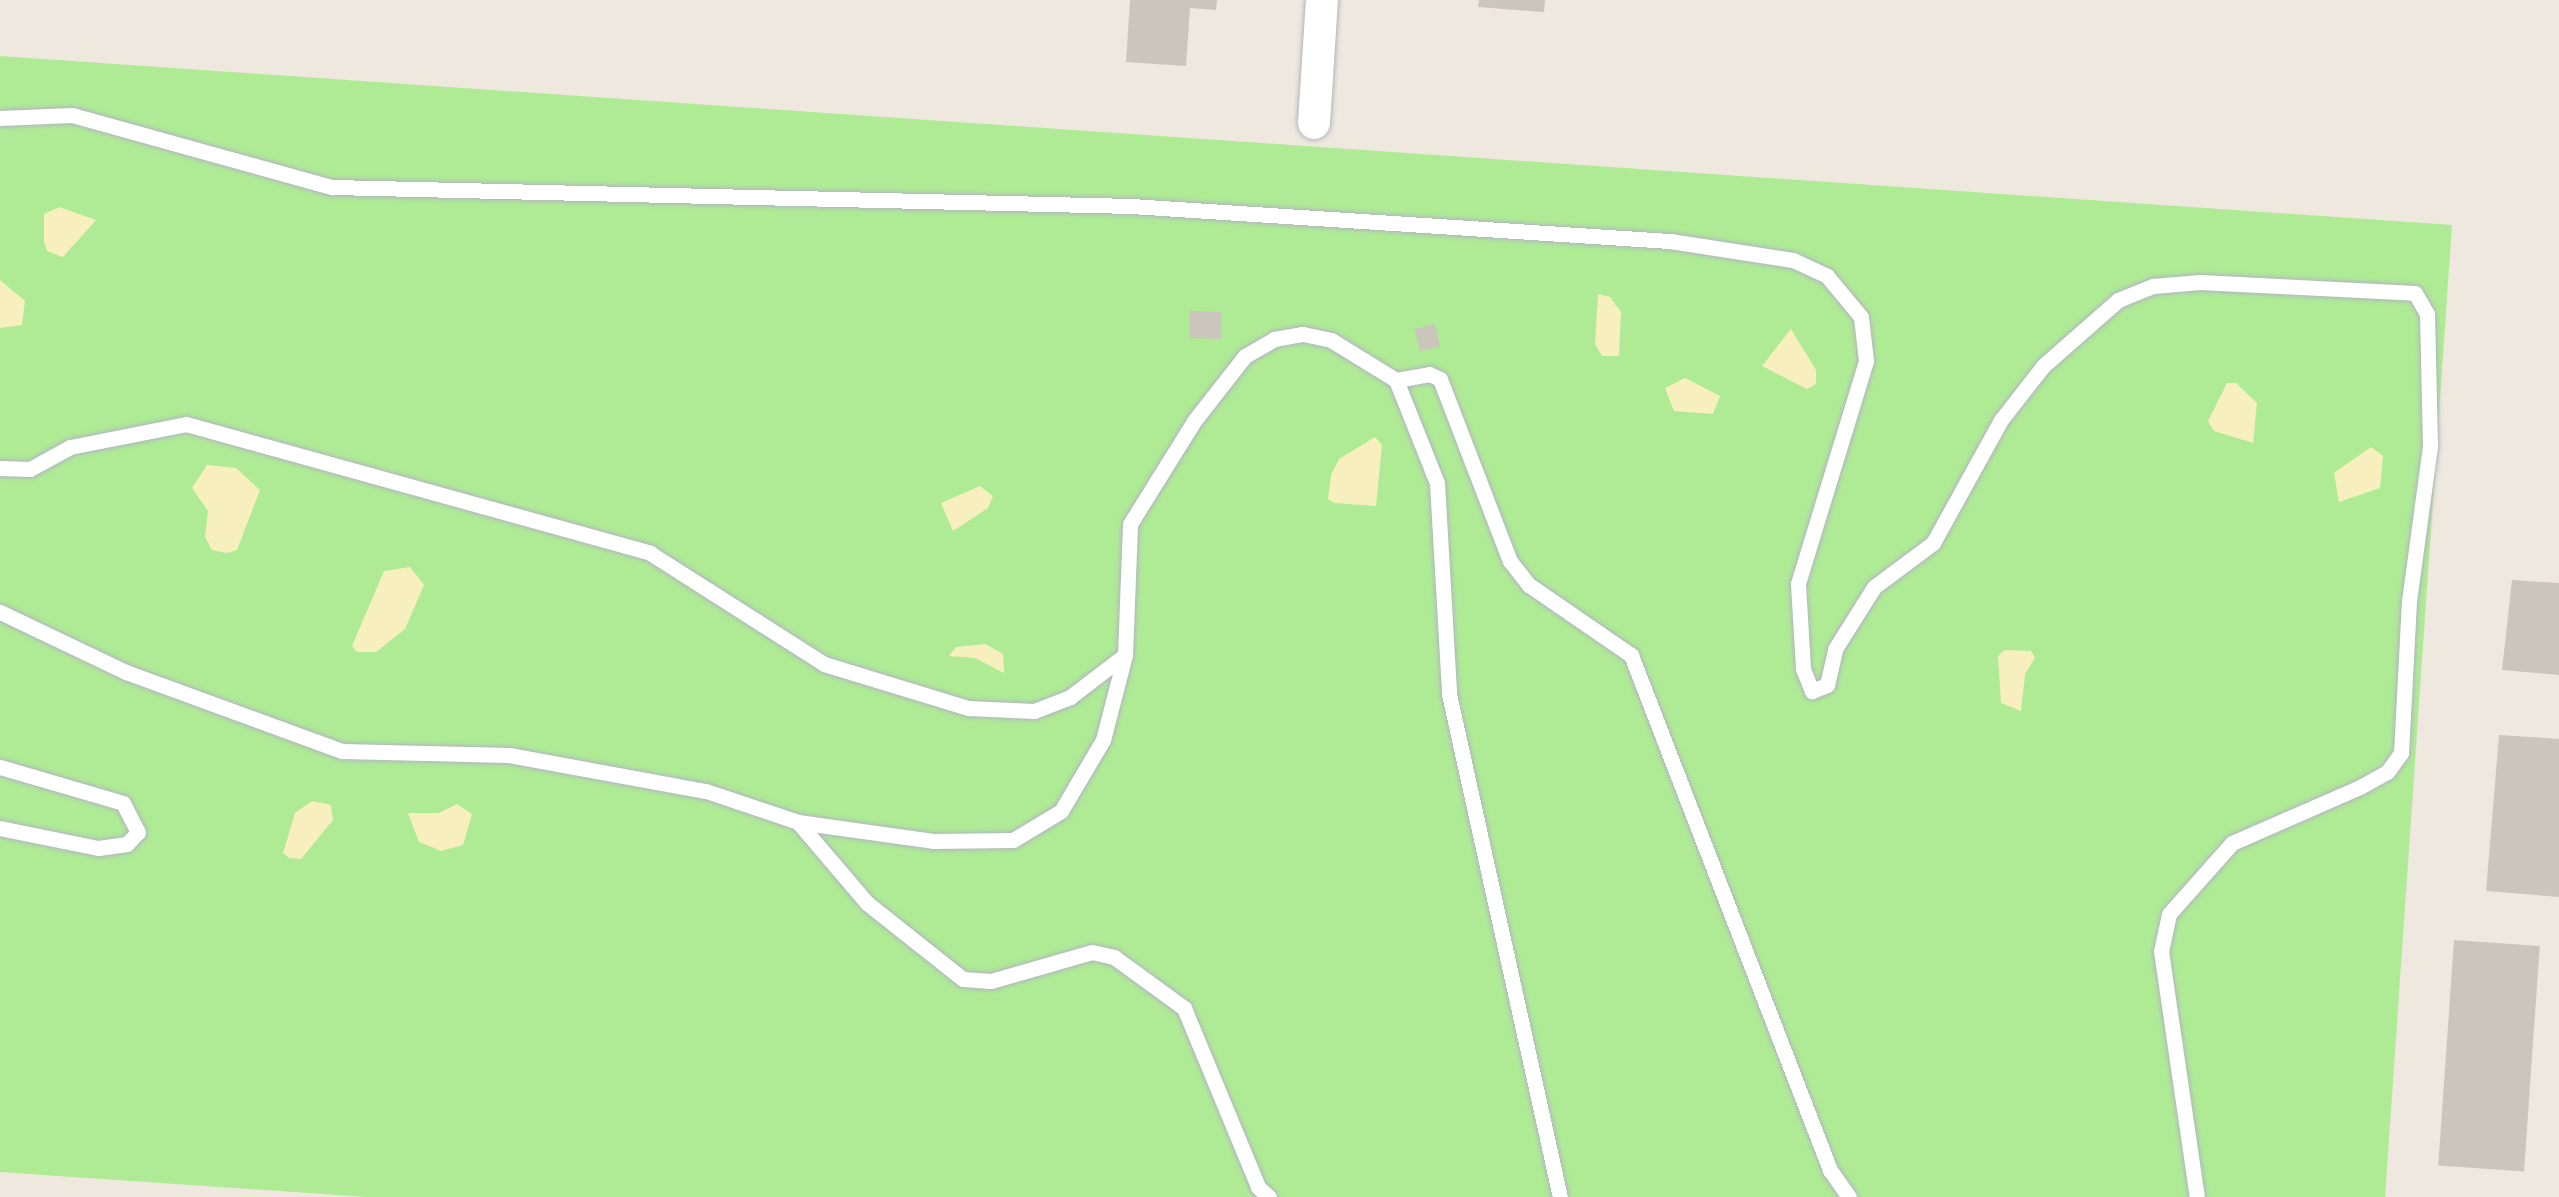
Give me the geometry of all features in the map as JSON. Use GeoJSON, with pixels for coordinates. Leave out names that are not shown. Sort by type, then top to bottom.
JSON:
{"type":"FeatureCollection","features":[{"type":"Feature","properties":{"kind":"street"},"geometry":{"type":"LineString","coordinates":[[1314,123],[1322,0]]}},
{"type":"Feature","properties":{"kind":"lane"},"geometry":{"type":"LineString","coordinates":[[0,118],[72,115],[332,187],[1131,206],[1670,241],[1793,260],[1827,276],[1860,316],[1866,361],[1798,584],[1802,669],[1812,691],[1827,685],[1835,650],[1874,587],[1933,543],[2001,420],[2043,366],[2118,300],[2154,286],[2200,282],[2415,293],[2427,314],[2430,446],[2409,602],[2401,753],[2386,772],[2360,787],[2232,843],[2169,914],[2161,951],[2197,1197]]}},
{"type":"Feature","properties":{"kind":"lane"},"geometry":{"type":"LineString","coordinates":[[0,612],[126,672],[342,751],[508,755],[706,791],[798,822],[933,841],[1026,834],[1061,811],[1092,764],[1125,655],[1130,524],[1194,421],[1246,356],[1274,339],[1303,334],[1331,340],[1396,380],[1437,483],[1452,713],[1560,1197]]}},
{"type":"Feature","properties":{"kind":"lane"},"geometry":{"type":"LineString","coordinates":[[1396,380],[1429,374],[1440,380],[1510,561],[1529,585],[1631,655],[1830,1170],[1849,1197]]}},
{"type":"Feature","properties":{"kind":"lane"},"geometry":{"type":"LineString","coordinates":[[0,468],[30,468],[70,447],[186,424],[310,454],[650,553],[824,664],[968,708],[1034,711],[1070,697],[1125,655]]}},
{"type":"Feature","properties":{"kind":"lane"},"geometry":{"type":"LineString","coordinates":[[0,767],[90,788],[124,803],[138,832],[127,844],[98,848],[0,828]]}},
{"type":"Feature","properties":{"kind":"lane"},"geometry":{"type":"LineString","coordinates":[[798,822],[867,903],[963,979],[991,981],[1092,952],[1114,957],[1184,1008],[1258,1187],[1269,1197]]}},
{"type":"Feature","properties":{"kind":"green space"},"geometry":{"type":"Polygon","coordinates":[[[0,56],[2452,225],[2385,1197],[367,1197],[0,1172],[0,56]]]}},
{"type":"Feature","properties":{"kind":"sand"},"geometry":{"type":"Polygon","coordinates":[[[59,207],[96,220],[63,257],[47,251],[44,241],[44,214],[59,207]]]}},
{"type":"Feature","properties":{"kind":"sand"},"geometry":{"type":"Polygon","coordinates":[[[0,280],[25,301],[22,325],[0,328],[0,280]]]}},
{"type":"Feature","properties":{"kind":"sand"},"geometry":{"type":"Polygon","coordinates":[[[1598,294],[1610,297],[1621,312],[1619,356],[1602,356],[1595,344],[1598,294]]]}},
{"type":"Feature","properties":{"kind":"sand"},"geometry":{"type":"Polygon","coordinates":[[[1791,329],[1816,370],[1816,384],[1807,389],[1762,366],[1791,329]]]}},
{"type":"Feature","properties":{"kind":"sand"},"geometry":{"type":"Polygon","coordinates":[[[1685,378],[1720,396],[1713,414],[1674,411],[1665,388],[1685,378]]]}},
{"type":"Feature","properties":{"kind":"sand"},"geometry":{"type":"Polygon","coordinates":[[[2227,383],[2236,383],[2257,403],[2253,443],[2214,431],[2208,421],[2227,383]]]}},
{"type":"Feature","properties":{"kind":"sand"},"geometry":{"type":"Polygon","coordinates":[[[1375,437],[1382,445],[1376,506],[1334,503],[1328,499],[1331,475],[1339,459],[1375,437]]]}},
{"type":"Feature","properties":{"kind":"sand"},"geometry":{"type":"Polygon","coordinates":[[[2371,447],[2383,456],[2380,488],[2339,502],[2334,473],[2371,447]]]}},
{"type":"Feature","properties":{"kind":"sand"},"geometry":{"type":"Polygon","coordinates":[[[207,465],[236,468],[260,490],[237,550],[227,553],[212,550],[205,537],[208,511],[192,488],[207,465]]]}},
{"type":"Feature","properties":{"kind":"sand"},"geometry":{"type":"Polygon","coordinates":[[[980,486],[993,496],[988,508],[953,531],[941,503],[980,486]]]}},
{"type":"Feature","properties":{"kind":"sand"},"geometry":{"type":"Polygon","coordinates":[[[410,567],[424,585],[405,629],[376,652],[357,652],[352,646],[384,571],[410,567]]]}},
{"type":"Feature","properties":{"kind":"sand"},"geometry":{"type":"Polygon","coordinates":[[[985,644],[1003,654],[1004,673],[975,658],[949,656],[956,647],[985,644]]]}},
{"type":"Feature","properties":{"kind":"sand"},"geometry":{"type":"Polygon","coordinates":[[[2005,650],[2031,651],[2035,658],[2025,674],[2021,711],[2001,703],[1998,656],[2005,650]]]}},
{"type":"Feature","properties":{"kind":"sand"},"geometry":{"type":"Polygon","coordinates":[[[312,801],[331,805],[333,820],[301,859],[289,858],[283,853],[295,813],[312,801]]]}},
{"type":"Feature","properties":{"kind":"sand"},"geometry":{"type":"Polygon","coordinates":[[[457,804],[472,814],[463,845],[441,851],[419,842],[408,813],[439,813],[457,804]]]}},
{"type":"Feature","properties":{"kind":"building"},"geometry":{"type":"Polygon","coordinates":[[[1130,0],[1217,0],[1216,10],[1190,8],[1186,66],[1126,62],[1130,0]]]}},
{"type":"Feature","properties":{"kind":"building"},"geometry":{"type":"Polygon","coordinates":[[[1479,0],[1545,0],[1544,12],[1478,7],[1479,0]]]}},
{"type":"Feature","properties":{"kind":"building"},"geometry":{"type":"Polygon","coordinates":[[[1190,311],[1222,312],[1221,339],[1189,338],[1190,311]]]}},
{"type":"Feature","properties":{"kind":"building"},"geometry":{"type":"Polygon","coordinates":[[[1435,324],[1440,346],[1420,351],[1415,329],[1435,324]]]}},
{"type":"Feature","properties":{"kind":"building"},"geometry":{"type":"Polygon","coordinates":[[[2512,580],[2559,583],[2559,675],[2502,670],[2512,580]]]}},
{"type":"Feature","properties":{"kind":"building"},"geometry":{"type":"Polygon","coordinates":[[[2499,735],[2559,739],[2559,897],[2486,891],[2499,735]]]}},
{"type":"Feature","properties":{"kind":"building"},"geometry":{"type":"Polygon","coordinates":[[[2454,940],[2540,946],[2524,1171],[2438,1165],[2454,940]]]}}]}
